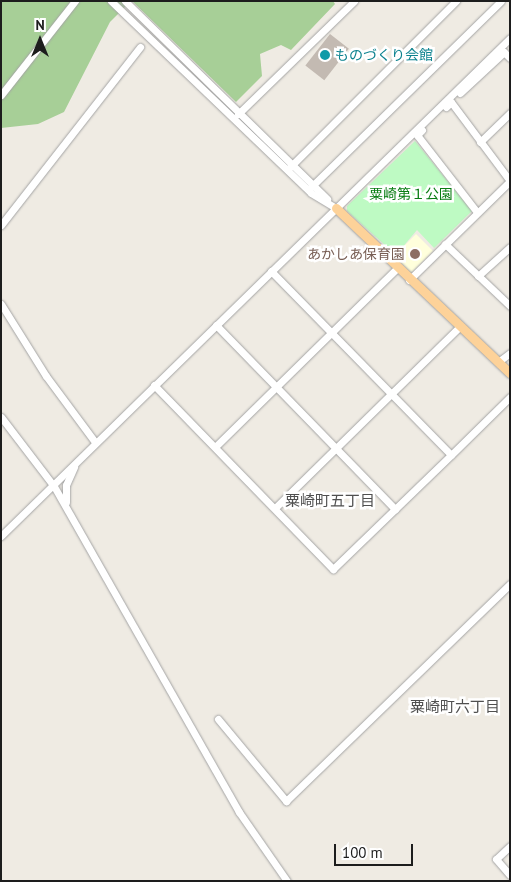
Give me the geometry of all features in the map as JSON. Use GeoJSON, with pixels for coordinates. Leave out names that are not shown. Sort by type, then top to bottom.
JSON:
{"type":"FeatureCollection","features":[{"type":"Feature","properties":{"kind":"main road"},"geometry":{"type":"LineString","coordinates":[[336,208],[409,280],[510,373]]}},
{"type":"Feature","properties":{"kind":"street"},"geometry":{"type":"LineString","coordinates":[[1,95],[75,1]]}},
{"type":"Feature","properties":{"kind":"street"},"geometry":{"type":"LineString","coordinates":[[111,1],[287,170],[336,208]]}},
{"type":"Feature","properties":{"kind":"street"},"geometry":{"type":"LineString","coordinates":[[124,1],[293,164],[310,187]]}},
{"type":"Feature","properties":{"kind":"street"},"geometry":{"type":"LineString","coordinates":[[234,118],[354,1]]}},
{"type":"Feature","properties":{"kind":"street"},"geometry":{"type":"LineString","coordinates":[[287,170],[456,1]]}},
{"type":"Feature","properties":{"kind":"street"},"geometry":{"type":"LineString","coordinates":[[310,187],[501,1]]}},
{"type":"Feature","properties":{"kind":"street"},"geometry":{"type":"LineString","coordinates":[[1,536],[510,38]]}},
{"type":"Feature","properties":{"kind":"street"},"geometry":{"type":"LineString","coordinates":[[1,225],[140,47]]}},
{"type":"Feature","properties":{"kind":"street"},"geometry":{"type":"LineString","coordinates":[[477,212],[417,135],[504,52],[510,58]]}},
{"type":"Feature","properties":{"kind":"street"},"geometry":{"type":"LineString","coordinates":[[409,280],[510,181],[451,102]]}},
{"type":"Feature","properties":{"kind":"street"},"geometry":{"type":"LineString","coordinates":[[480,142],[510,113]]}},
{"type":"Feature","properties":{"kind":"street"},"geometry":{"type":"LineString","coordinates":[[445,244],[510,306]]}},
{"type":"Feature","properties":{"kind":"street"},"geometry":{"type":"LineString","coordinates":[[478,276],[510,247]]}},
{"type":"Feature","properties":{"kind":"street"},"geometry":{"type":"LineString","coordinates":[[216,446],[397,268]]}},
{"type":"Feature","properties":{"kind":"street"},"geometry":{"type":"LineString","coordinates":[[271,271],[451,455]]}},
{"type":"Feature","properties":{"kind":"street"},"geometry":{"type":"LineString","coordinates":[[1,304],[46,376],[95,442]]}},
{"type":"Feature","properties":{"kind":"street"},"geometry":{"type":"LineString","coordinates":[[216,326],[395,509]]}},
{"type":"Feature","properties":{"kind":"street"},"geometry":{"type":"LineString","coordinates":[[276,507],[460,326]]}},
{"type":"Feature","properties":{"kind":"street"},"geometry":{"type":"LineString","coordinates":[[498,362],[510,353]]}},
{"type":"Feature","properties":{"kind":"street"},"geometry":{"type":"LineString","coordinates":[[154,385],[276,507],[334,569],[510,397]]}},
{"type":"Feature","properties":{"kind":"street"},"geometry":{"type":"LineString","coordinates":[[1,417],[53,485],[66,506],[239,812],[288,881]]}},
{"type":"Feature","properties":{"kind":"street"},"geometry":{"type":"LineString","coordinates":[[66,506],[66,485],[76,462]]}},
{"type":"Feature","properties":{"kind":"street"},"geometry":{"type":"LineString","coordinates":[[218,719],[286,801],[510,584]]}},
{"type":"Feature","properties":{"kind":"street"},"geometry":{"type":"LineString","coordinates":[[510,846],[496,859],[510,874]]}},
{"type":"Feature","properties":{"kind":"shaded area","name":"あかしあ保育園"},"geometry":{"type":"Polygon","coordinates":[[[416,234],[433,251],[411,273],[394,256],[416,234]]]}},
{"type":"Feature","properties":{"kind":"green space"},"geometry":{"type":"Polygon","coordinates":[[[1,1],[131,1],[110,22],[64,112],[38,124],[1,128],[1,1]]]}},
{"type":"Feature","properties":{"kind":"green space"},"geometry":{"type":"Polygon","coordinates":[[[132,1],[333,1],[335,4],[291,50],[281,45],[260,54],[262,76],[236,102],[132,1]]]}},
{"type":"Feature","properties":{"kind":"green space","name":"粟崎第１公園"},"geometry":{"type":"Polygon","coordinates":[[[415,141],[472,211],[434,248],[417,230],[396,255],[347,211],[347,206],[415,141]]]}},
{"type":"Feature","properties":{"kind":"building","name":"ものづくり会館"},"geometry":{"type":"Polygon","coordinates":[[[330,34],[349,49],[324,80],[305,66],[330,34]]]}},
{"type":"Feature","properties":{"kind":"place","name":"ものづくり会館"},"geometry":{"type":"Point","coordinates":[325,55]}},
{"type":"Feature","properties":{"kind":"place","name":"あかしあ保育園"},"geometry":{"type":"Point","coordinates":[415,254]}},
{"type":"Feature","properties":{"kind":"district","name":"粟崎町五丁目"},"geometry":{"type":"Point","coordinates":[330,501]}},
{"type":"Feature","properties":{"kind":"district","name":"粟崎町六丁目"},"geometry":{"type":"Point","coordinates":[455,707]}}]}
